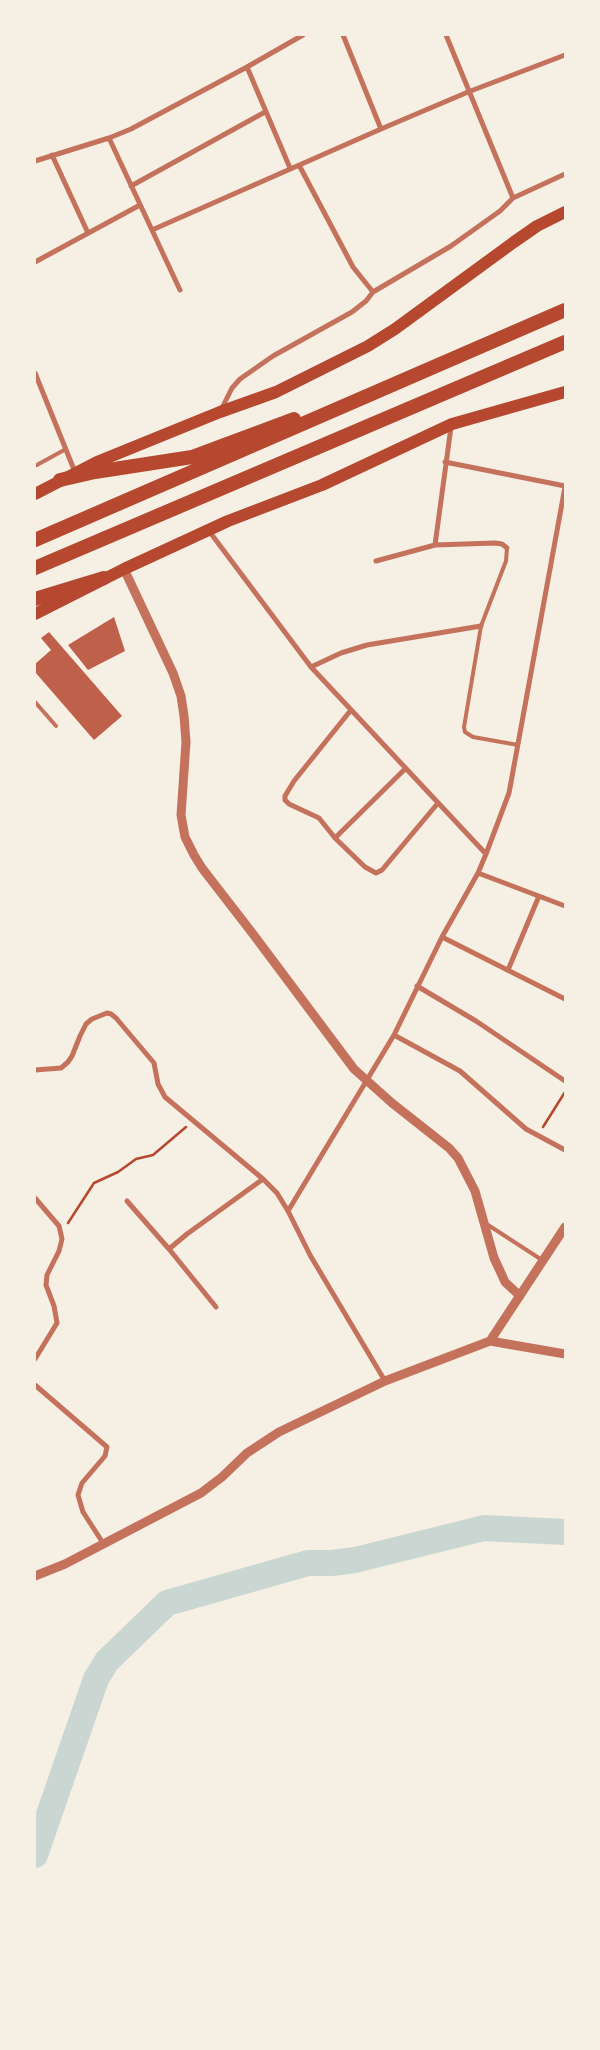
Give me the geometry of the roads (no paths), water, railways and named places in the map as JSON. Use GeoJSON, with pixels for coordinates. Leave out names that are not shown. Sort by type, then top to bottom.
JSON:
{"type":"FeatureCollection","features":[{"type":"Feature","properties":{"kind":"highway"},"geometry":{"type":"LineString","coordinates":[[35,540],[565,310]]}},
{"type":"Feature","properties":{"kind":"highway"},"geometry":{"type":"LineString","coordinates":[[35,568],[565,342]]}},
{"type":"Feature","properties":{"kind":"highway"},"geometry":{"type":"LineString","coordinates":[[60,480],[95,472],[192,457],[289,421],[362,399]]}},
{"type":"Feature","properties":{"kind":"highway"},"geometry":{"type":"LineString","coordinates":[[35,599],[104,578]]}},
{"type":"Feature","properties":{"kind":"main road"},"geometry":{"type":"LineString","coordinates":[[35,494],[75,472],[220,412],[276,392],[368,346],[395,329],[522,236],[564,214]]}},
{"type":"Feature","properties":{"kind":"main road"},"geometry":{"type":"LineString","coordinates":[[35,614],[104,578],[208,530],[322,485],[452,424],[565,392]]}},
{"type":"Feature","properties":{"kind":"street"},"geometry":{"type":"LineString","coordinates":[[35,161],[109,138],[131,129],[303,35]]}},
{"type":"Feature","properties":{"kind":"street"},"geometry":{"type":"LineString","coordinates":[[343,35],[381,129]]}},
{"type":"Feature","properties":{"kind":"street"},"geometry":{"type":"LineString","coordinates":[[446,35],[513,198]]}},
{"type":"Feature","properties":{"kind":"street"},"geometry":{"type":"LineString","coordinates":[[152,230],[290,168],[468,92],[565,55]]}},
{"type":"Feature","properties":{"kind":"street"},"geometry":{"type":"LineString","coordinates":[[247,67],[290,168]]}},
{"type":"Feature","properties":{"kind":"street"},"geometry":{"type":"LineString","coordinates":[[131,186],[265,112]]}},
{"type":"Feature","properties":{"kind":"street"},"geometry":{"type":"LineString","coordinates":[[109,138],[180,290]]}},
{"type":"Feature","properties":{"kind":"street"},"geometry":{"type":"LineString","coordinates":[[52,155],[88,233]]}},
{"type":"Feature","properties":{"kind":"street"},"geometry":{"type":"LineString","coordinates":[[299,165],[353,267],[373,292]]}},
{"type":"Feature","properties":{"kind":"street"},"geometry":{"type":"LineString","coordinates":[[220,412],[232,388],[240,379],[272,356],[352,312],[366,302],[373,292],[451,246],[500,211],[513,198],[565,174]]}},
{"type":"Feature","properties":{"kind":"street"},"geometry":{"type":"LineString","coordinates":[[35,262],[140,205]]}},
{"type":"Feature","properties":{"kind":"street"},"geometry":{"type":"LineString","coordinates":[[35,373],[75,472]]}},
{"type":"Feature","properties":{"kind":"street"},"geometry":{"type":"LineString","coordinates":[[435,545],[445,462],[452,424]]}},
{"type":"Feature","properties":{"kind":"street"},"geometry":{"type":"LineString","coordinates":[[288,1211],[394,1035],[442,937],[478,873],[509,792],[565,487],[445,462]]}},
{"type":"Feature","properties":{"kind":"street"},"geometry":{"type":"LineString","coordinates":[[208,530],[311,667],[486,854]]}},
{"type":"Feature","properties":{"kind":"street"},"geometry":{"type":"LineString","coordinates":[[376,561],[435,545],[495,543],[502,544],[506,548]]}},
{"type":"Feature","properties":{"kind":"street"},"geometry":{"type":"LineString","coordinates":[[124,569],[173,673],[180,696],[186,742],[181,815],[185,837],[194,855],[342,1054],[367,1081],[449,1148],[458,1158],[475,1191],[494,1258],[501,1274],[505,1282],[520,1296]]}},
{"type":"Feature","properties":{"kind":"street"},"geometry":{"type":"LineString","coordinates":[[311,667],[341,653],[367,645],[481,626]]}},
{"type":"Feature","properties":{"kind":"street"},"geometry":{"type":"LineString","coordinates":[[352,710],[294,781],[284,796],[285,800],[289,804],[318,818],[335,838],[365,866],[376,873],[388,863],[438,803]]}},
{"type":"Feature","properties":{"kind":"street"},"geometry":{"type":"LineString","coordinates":[[335,838],[405,769]]}},
{"type":"Feature","properties":{"kind":"street"},"geometry":{"type":"LineString","coordinates":[[478,873],[565,906]]}},
{"type":"Feature","properties":{"kind":"street"},"geometry":{"type":"LineString","coordinates":[[508,970],[539,896]]}},
{"type":"Feature","properties":{"kind":"street"},"geometry":{"type":"LineString","coordinates":[[442,937],[565,999]]}},
{"type":"Feature","properties":{"kind":"street"},"geometry":{"type":"LineString","coordinates":[[417,986],[476,1021],[565,1081]]}},
{"type":"Feature","properties":{"kind":"street"},"geometry":{"type":"LineString","coordinates":[[35,1070],[61,1068],[68,1062],[86,1024],[92,1019],[107,1013],[112,1014],[154,1063],[158,1084],[164,1097],[263,1179],[277,1193],[310,1254],[386,1381]]}},
{"type":"Feature","properties":{"kind":"street"},"geometry":{"type":"LineString","coordinates":[[394,1035],[460,1071],[526,1129],[565,1150]]}},
{"type":"Feature","properties":{"kind":"street"},"geometry":{"type":"LineString","coordinates":[[169,1249],[263,1179]]}},
{"type":"Feature","properties":{"kind":"street"},"geometry":{"type":"LineString","coordinates":[[35,1198],[62,1232],[59,1251],[46,1275],[46,1285],[57,1314],[57,1323],[35,1359]]}},
{"type":"Feature","properties":{"kind":"street"},"geometry":{"type":"LineString","coordinates":[[126,1201],[169,1249],[216,1307]]}},
{"type":"Feature","properties":{"kind":"street"},"geometry":{"type":"LineString","coordinates":[[490,1340],[565,1227]]}},
{"type":"Feature","properties":{"kind":"street"},"geometry":{"type":"LineString","coordinates":[[35,1576],[65,1564],[201,1493],[263,1441],[386,1381],[490,1340],[565,1354]]}},
{"type":"Feature","properties":{"kind":"street"},"geometry":{"type":"LineString","coordinates":[[35,1385],[104,1444],[107,1451],[82,1483],[78,1495],[82,1512],[103,1543]]}},
{"type":"Feature","properties":{"kind":"lane"},"geometry":{"type":"LineString","coordinates":[[35,466],[66,449]]}},
{"type":"Feature","properties":{"kind":"lane"},"geometry":{"type":"LineString","coordinates":[[506,548],[506,561],[481,626],[465,732],[473,736],[518,745]]}},
{"type":"Feature","properties":{"kind":"lane"},"geometry":{"type":"LineString","coordinates":[[35,702],[56,726]]}},
{"type":"Feature","properties":{"kind":"lane"},"geometry":{"type":"LineString","coordinates":[[485,1223],[544,1261]]}},
{"type":"Feature","properties":{"kind":"waterway"},"geometry":{"type":"LineString","coordinates":[[560,1532],[565,1525]]}},
{"type":"Feature","properties":{"kind":"waterway"},"geometry":{"type":"LineString","coordinates":[[35,1855],[96,1679],[107,1661],[167,1603],[308,1563],[332,1563],[355,1560],[484,1528],[565,1532]]}}]}
